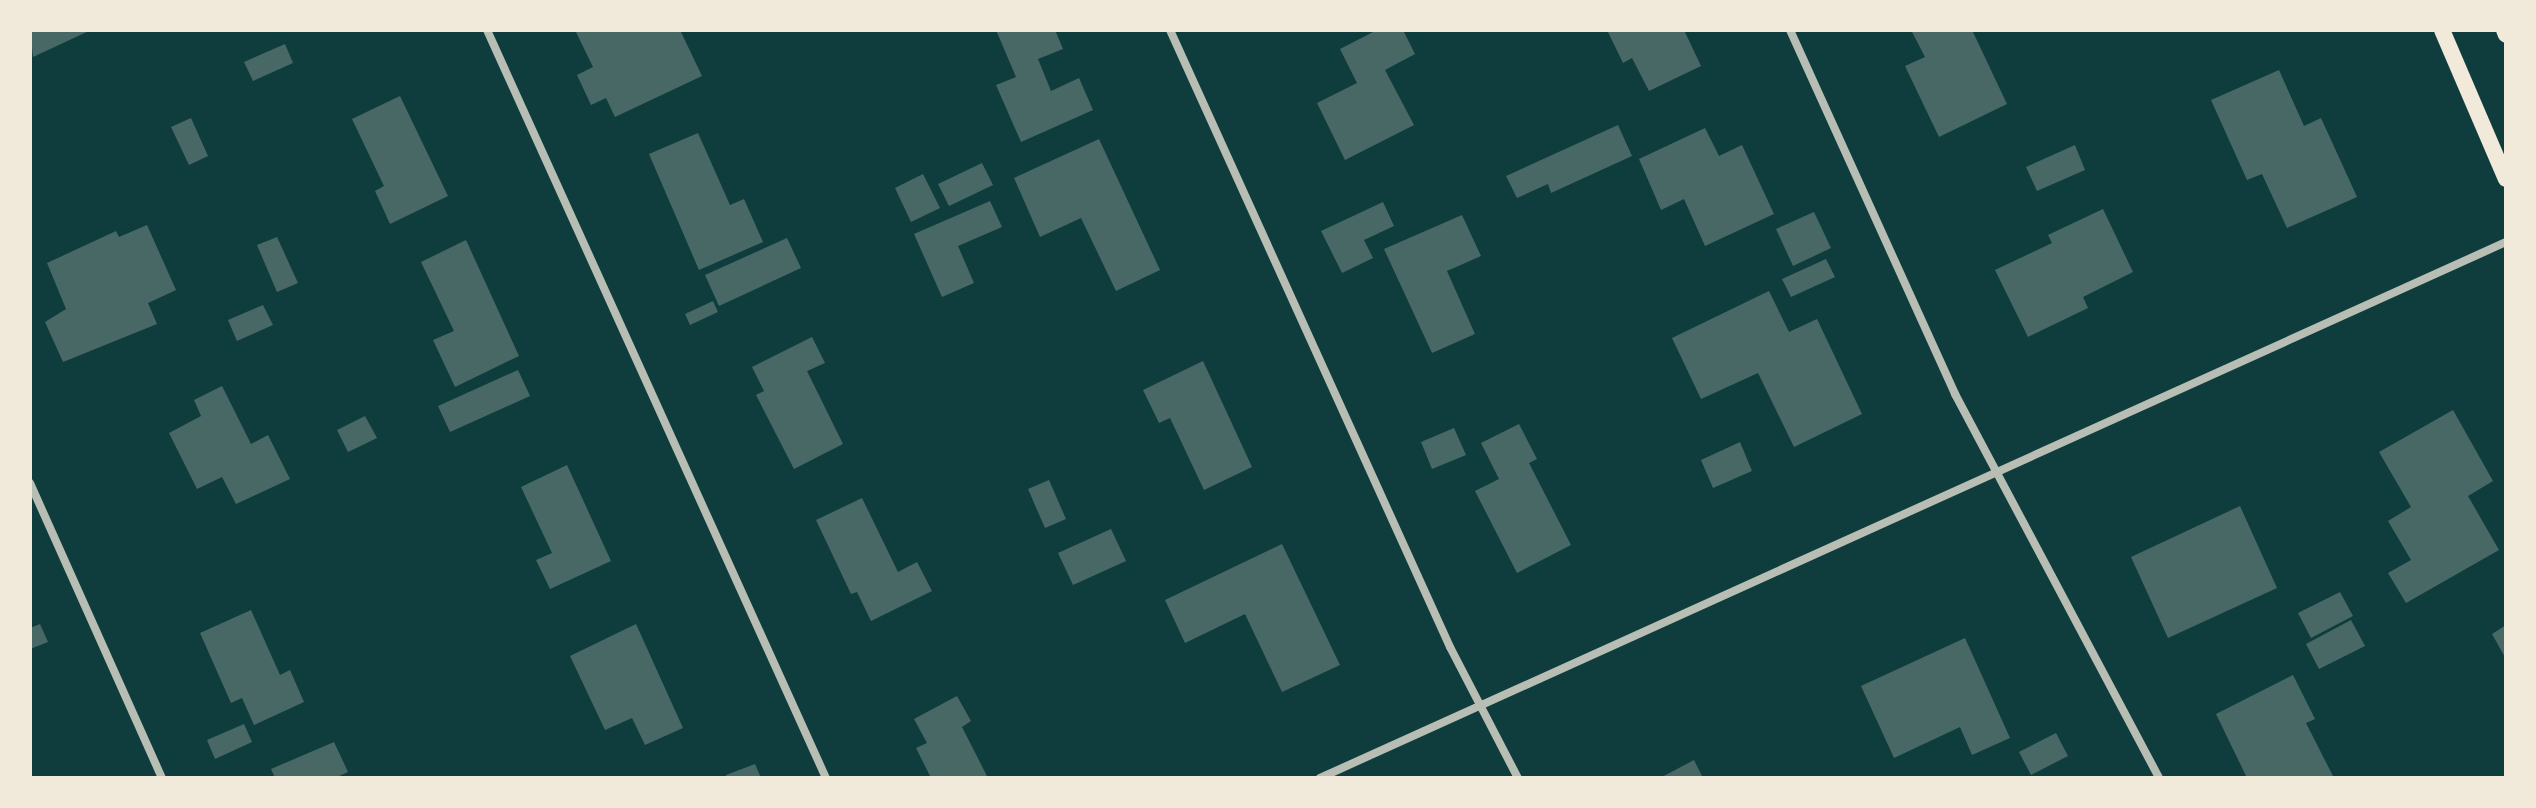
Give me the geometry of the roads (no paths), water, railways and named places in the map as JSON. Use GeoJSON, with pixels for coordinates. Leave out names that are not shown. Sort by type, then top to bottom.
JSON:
{"type":"FeatureCollection","features":[{"type":"Feature","properties":{"kind":"main road"},"geometry":{"type":"LineString","coordinates":[[2442,30],[2506,179]]}},
{"type":"Feature","properties":{"kind":"street"},"geometry":{"type":"LineString","coordinates":[[487,30],[826,778]]}},
{"type":"Feature","properties":{"kind":"street"},"geometry":{"type":"LineString","coordinates":[[1170,30],[1481,705],[1518,778]]}},
{"type":"Feature","properties":{"kind":"street"},"geometry":{"type":"LineString","coordinates":[[1790,30],[1955,394],[2159,778]]}},
{"type":"Feature","properties":{"kind":"street"},"geometry":{"type":"LineString","coordinates":[[1320,778],[2506,242]]}},
{"type":"Feature","properties":{"kind":"street"},"geometry":{"type":"LineString","coordinates":[[30,483],[162,778]]}}]}
